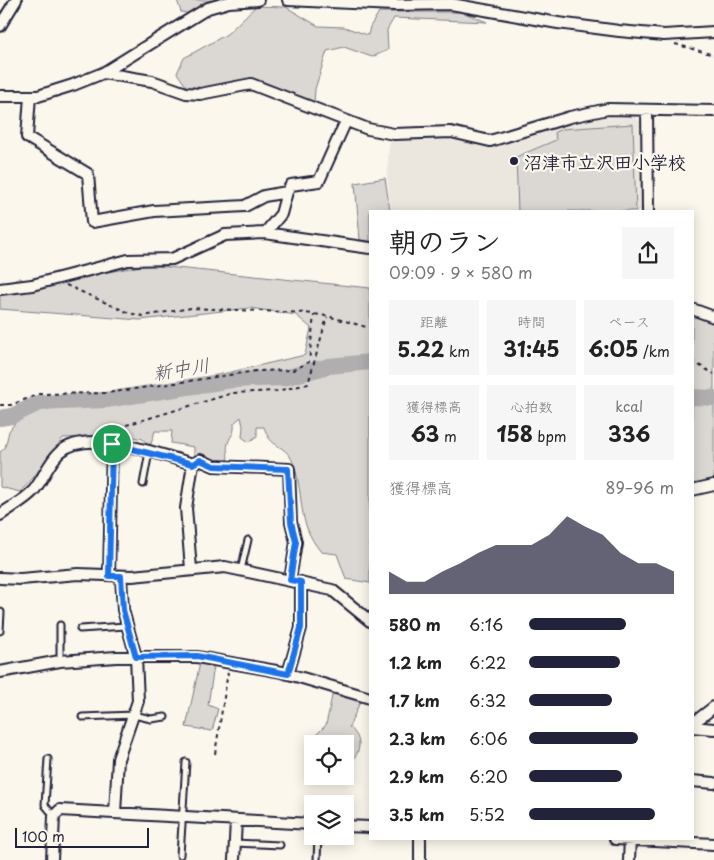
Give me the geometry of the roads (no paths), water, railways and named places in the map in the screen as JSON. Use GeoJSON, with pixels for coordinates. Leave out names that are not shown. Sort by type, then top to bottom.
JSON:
{"type":"FeatureCollection","features":[{"type":"Feature","properties":{"kind":"street"},"geometry":{"type":"LineString","coordinates":[[1,19],[16,0]]}},
{"type":"Feature","properties":{"kind":"street"},"geometry":{"type":"LineString","coordinates":[[0,96],[30,96],[59,90],[103,73],[208,8],[230,1],[258,0]]}},
{"type":"Feature","properties":{"kind":"street"},"geometry":{"type":"LineString","coordinates":[[288,0],[394,5],[451,4],[558,23],[664,35],[714,32]]}},
{"type":"Feature","properties":{"kind":"street"},"geometry":{"type":"LineString","coordinates":[[103,73],[152,81],[186,93],[200,94],[251,84],[346,121],[394,134],[451,132],[490,140],[570,117],[608,109],[714,111]]}},
{"type":"Feature","properties":{"kind":"street"},"geometry":{"type":"LineString","coordinates":[[30,96],[27,137],[88,174],[92,222],[154,211],[245,206],[264,196],[286,192]]}},
{"type":"Feature","properties":{"kind":"street"},"geometry":{"type":"LineString","coordinates":[[647,110],[648,210]]}},
{"type":"Feature","properties":{"kind":"street"},"geometry":{"type":"LineString","coordinates":[[265,233],[281,214],[286,192],[291,185],[320,181],[346,121]]}},
{"type":"Feature","properties":{"kind":"street"},"geometry":{"type":"LineString","coordinates":[[0,289],[53,280],[128,260],[172,259],[225,234],[265,233],[369,248]]}},
{"type":"Feature","properties":{"kind":"street"},"geometry":{"type":"LineString","coordinates":[[694,310],[714,317]]}},
{"type":"Feature","properties":{"kind":"street"},"geometry":{"type":"LineString","coordinates":[[0,515],[33,490],[50,463],[69,447],[101,442],[193,464],[200,460],[214,466],[288,469],[291,522],[296,542],[290,580]]}},
{"type":"Feature","properties":{"kind":"street"},"geometry":{"type":"LineString","coordinates":[[109,576],[112,444]]}},
{"type":"Feature","properties":{"kind":"street"},"geometry":{"type":"LineString","coordinates":[[191,569],[186,508],[193,464]]}},
{"type":"Feature","properties":{"kind":"street"},"geometry":{"type":"LineString","coordinates":[[694,490],[714,485]]}},
{"type":"Feature","properties":{"kind":"street"},"geometry":{"type":"LineString","coordinates":[[0,578],[78,574],[121,576],[225,567],[332,590],[369,620]]}},
{"type":"Feature","properties":{"kind":"street"},"geometry":{"type":"LineString","coordinates":[[115,813],[118,759],[138,701],[136,657],[126,626],[121,576]]}},
{"type":"Feature","properties":{"kind":"street"},"geometry":{"type":"LineString","coordinates":[[288,674],[301,628],[301,582]]}},
{"type":"Feature","properties":{"kind":"street"},"geometry":{"type":"LineString","coordinates":[[0,672],[60,662],[136,657],[197,656],[288,674],[369,698]]}},
{"type":"Feature","properties":{"kind":"street"},"geometry":{"type":"LineString","coordinates":[[694,724],[714,707]]}},
{"type":"Feature","properties":{"kind":"street"},"geometry":{"type":"LineString","coordinates":[[694,726],[714,729]]}},
{"type":"Feature","properties":{"kind":"street"},"geometry":{"type":"LineString","coordinates":[[694,781],[714,783]]}},
{"type":"Feature","properties":{"kind":"street"},"geometry":{"type":"LineString","coordinates":[[52,860],[54,817],[60,810],[304,824]]}},
{"type":"Feature","properties":{"kind":"street"},"geometry":{"type":"LineString","coordinates":[[234,860],[236,820]]}},
{"type":"Feature","properties":{"kind":"street"},"geometry":{"type":"LineString","coordinates":[[354,826],[369,827]]}},
{"type":"Feature","properties":{"kind":"street"},"geometry":{"type":"LineString","coordinates":[[420,840],[420,860]]}},
{"type":"Feature","properties":{"kind":"street"},"geometry":{"type":"LineString","coordinates":[[629,860],[630,840]]}},
{"type":"Feature","properties":{"kind":"street"},"geometry":{"type":"LineString","coordinates":[[647,840],[714,844]]}},
{"type":"Feature","properties":{"kind":"lane"},"geometry":{"type":"LineString","coordinates":[[143,484],[149,452]]}},
{"type":"Feature","properties":{"kind":"lane"},"geometry":{"type":"LineString","coordinates":[[240,570],[248,540]]}},
{"type":"Feature","properties":{"kind":"lane"},"geometry":{"type":"LineString","coordinates":[[0,631],[1,612]]}},
{"type":"Feature","properties":{"kind":"lane"},"geometry":{"type":"LineString","coordinates":[[60,625],[60,662]]}},
{"type":"Feature","properties":{"kind":"lane"},"geometry":{"type":"LineString","coordinates":[[80,629],[126,626]]}},
{"type":"Feature","properties":{"kind":"lane"},"geometry":{"type":"LineString","coordinates":[[82,716],[134,714],[151,719],[165,717]]}},
{"type":"Feature","properties":{"kind":"lane"},"geometry":{"type":"LineString","coordinates":[[48,759],[45,804],[54,817]]}},
{"type":"Feature","properties":{"kind":"lane"},"geometry":{"type":"LineString","coordinates":[[180,855],[186,762]]}},
{"type":"Feature","properties":{"kind":"lane"},"geometry":{"type":"LineString","coordinates":[[234,843],[280,845]]}},
{"type":"Feature","properties":{"kind":"lane"},"geometry":{"type":"LineString","coordinates":[[317,860],[318,845]]}},
{"type":"Feature","properties":{"kind":"waterway","name":"新中川"},"geometry":{"type":"LineString","coordinates":[[0,418],[12,416],[39,403],[106,400],[232,380],[284,378],[329,366],[369,362]]}},
{"type":"Feature","properties":{"kind":"waterway","name":"新中川"},"geometry":{"type":"LineString","coordinates":[[694,397],[714,398]]}},
{"type":"Feature","properties":{"kind":"place","name":"沼津市立沢田小学校"},"geometry":{"type":"Point","coordinates":[514,161]}}]}
